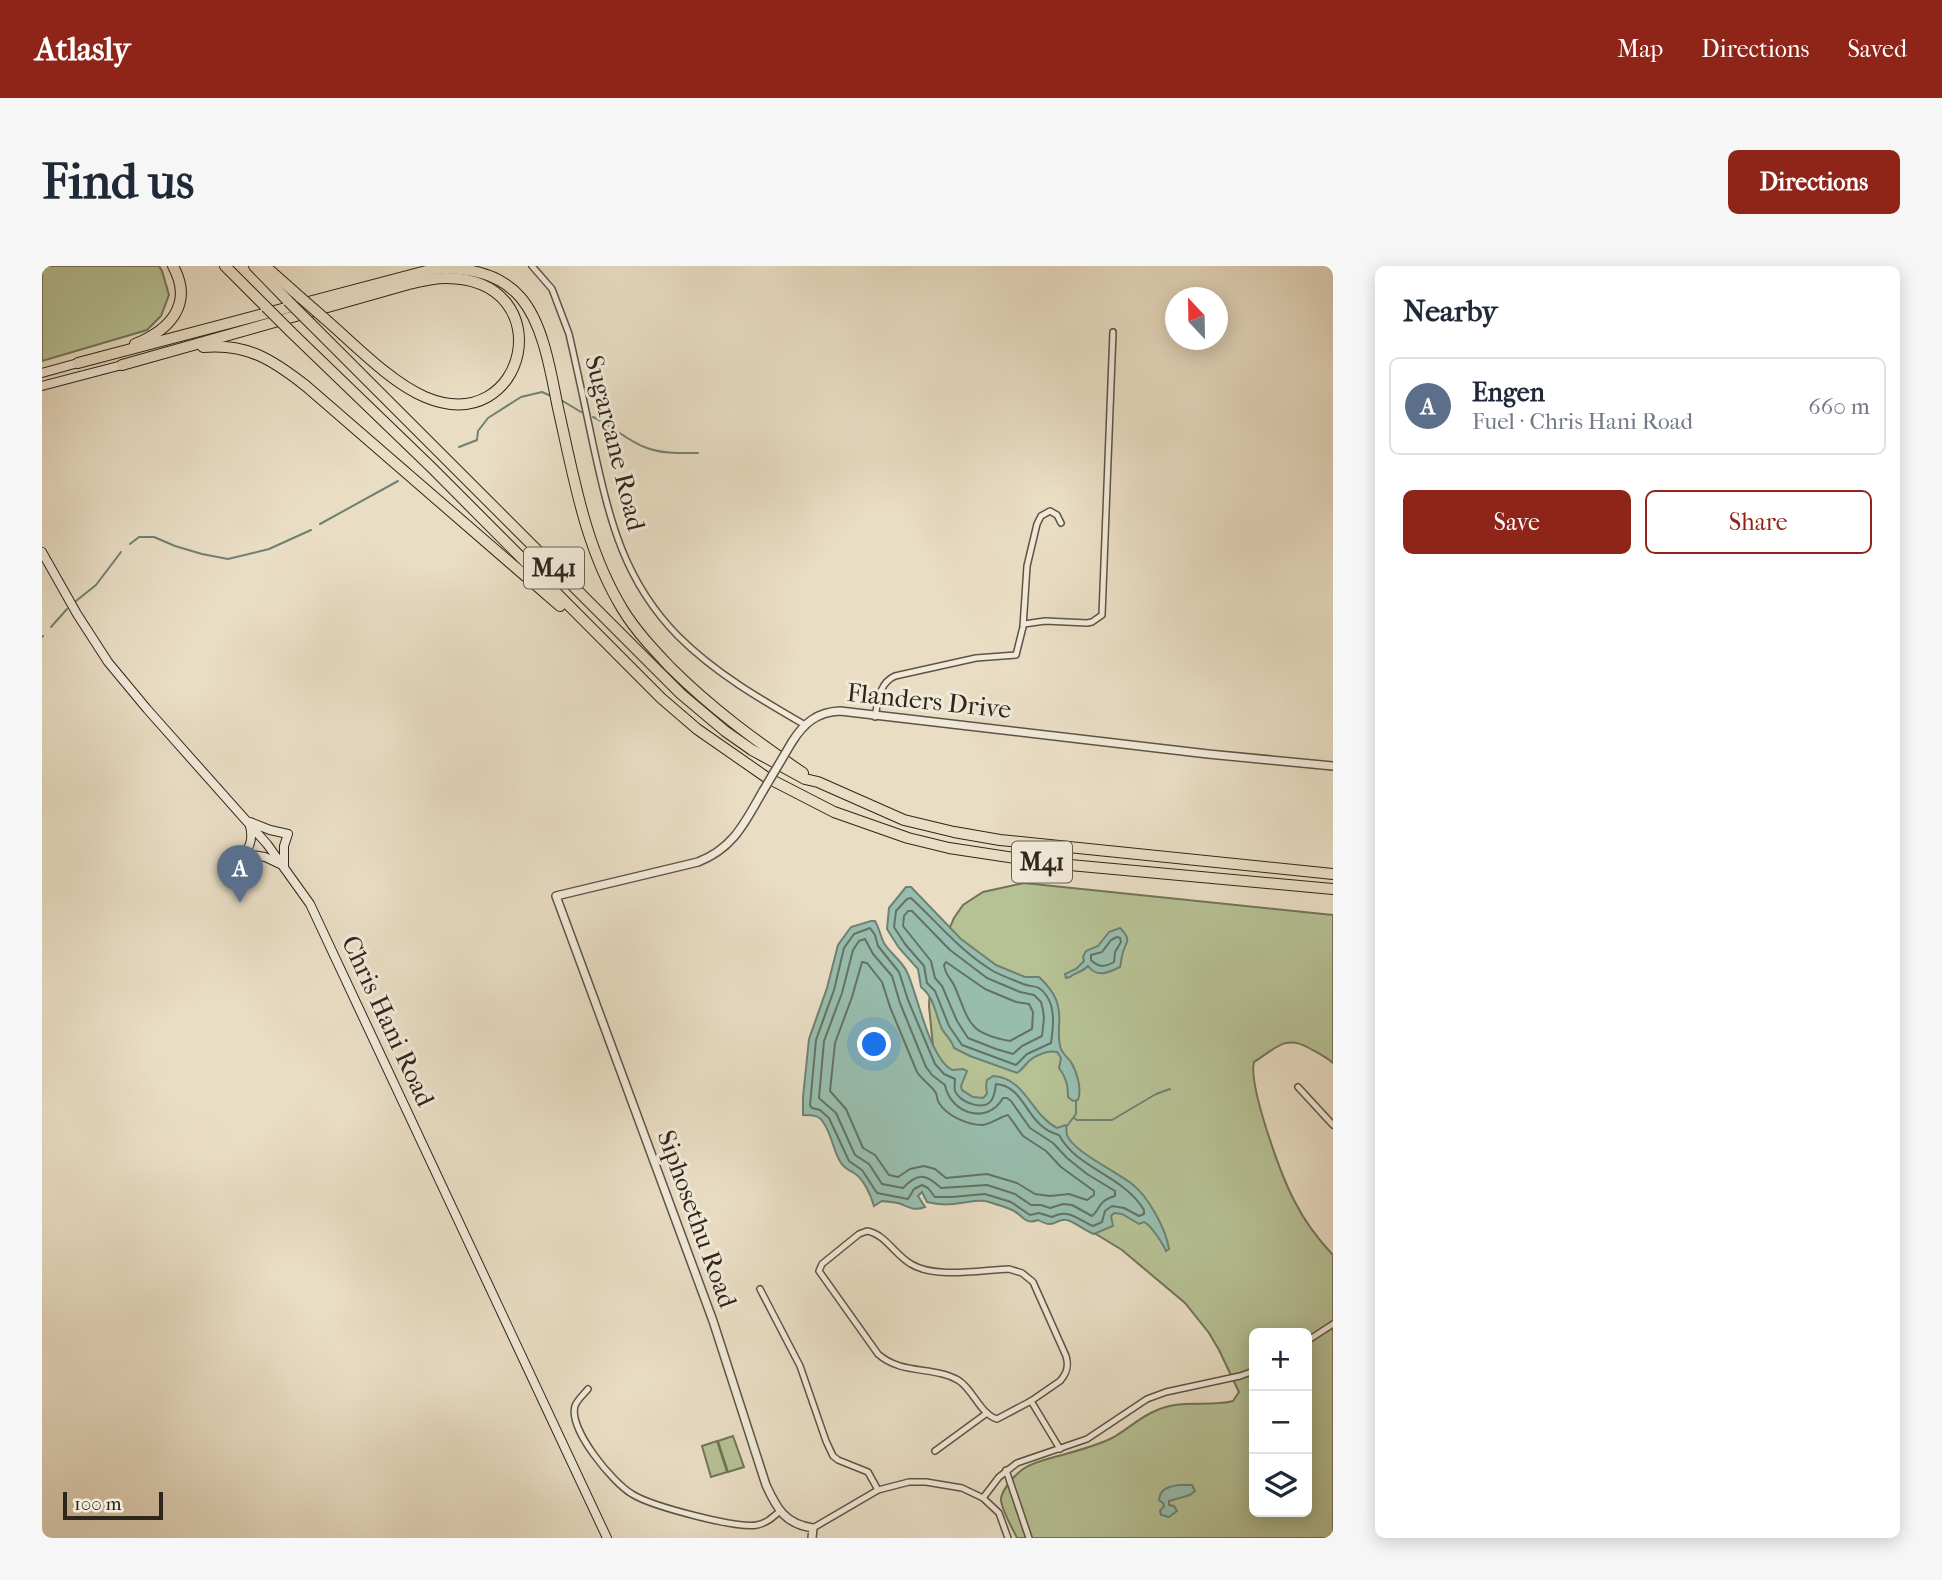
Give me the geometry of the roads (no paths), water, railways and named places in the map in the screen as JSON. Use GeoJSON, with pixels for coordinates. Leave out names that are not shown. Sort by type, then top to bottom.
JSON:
{"type":"FeatureCollection","features":[{"type":"Feature","properties":{"kind":"highway"},"geometry":{"type":"LineString","coordinates":[[78,363],[149,338],[163,329],[179,306],[180,281],[173,266]]}},
{"type":"Feature","properties":{"kind":"highway","name":"M41"},"geometry":{"type":"LineString","coordinates":[[225,266],[432,468],[661,698],[747,766],[792,792],[869,825],[918,840],[982,854],[1048,863],[1333,889]]}},
{"type":"Feature","properties":{"kind":"highway","name":"M41"},"geometry":{"type":"LineString","coordinates":[[254,266],[681,694],[725,731],[789,771],[904,820],[954,832],[1000,840],[1333,872]]}},
{"type":"Feature","properties":{"kind":"highway"},"geometry":{"type":"LineString","coordinates":[[122,365],[409,284],[444,278],[473,282],[489,288],[501,297],[517,323],[519,354],[510,376],[493,393],[478,401],[438,401],[424,397],[393,377],[324,318],[300,297],[265,266]]}},
{"type":"Feature","properties":{"kind":"highway"},"geometry":{"type":"LineString","coordinates":[[78,363],[434,269],[469,269],[506,284],[530,311],[539,332],[589,536],[600,566],[624,612],[658,654],[703,699],[757,741],[818,782]]}},
{"type":"Feature","properties":{"kind":"highway"},"geometry":{"type":"LineString","coordinates":[[122,365],[217,345],[244,349],[266,357],[306,386],[604,642]]}},
{"type":"Feature","properties":{"kind":"highway"},"geometry":{"type":"LineString","coordinates":[[1224,880],[1333,896]]}},
{"type":"Feature","properties":{"kind":"main road"},"geometry":{"type":"LineString","coordinates":[[42,373],[78,363]]}},
{"type":"Feature","properties":{"kind":"main road"},"geometry":{"type":"LineString","coordinates":[[42,386],[122,365]]}},
{"type":"Feature","properties":{"kind":"main road","name":"Chris Hani Road"},"geometry":{"type":"LineString","coordinates":[[42,552],[108,662],[284,866],[318,919],[607,1538]]}},
{"type":"Feature","properties":{"kind":"main road","name":"Chris Hani Road"},"geometry":{"type":"LineString","coordinates":[[42,562],[51,571]]}},
{"type":"Feature","properties":{"kind":"main road"},"geometry":{"type":"LineString","coordinates":[[247,821],[288,834],[284,846],[284,866],[265,857],[243,855],[252,838],[247,821]]}},
{"type":"Feature","properties":{"kind":"street","name":"Sugarcane Road"},"geometry":{"type":"LineString","coordinates":[[533,266],[552,289],[565,321],[607,506],[618,542],[646,598],[679,637],[720,672],[804,725]]}},
{"type":"Feature","properties":{"kind":"street"},"geometry":{"type":"LineString","coordinates":[[1024,624],[1045,621],[1087,623],[1102,615],[1113,332]]}},
{"type":"Feature","properties":{"kind":"street"},"geometry":{"type":"LineString","coordinates":[[875,717],[885,683],[895,676],[976,658],[1016,655],[1024,624],[1027,566],[1037,524],[1041,516],[1050,512],[1057,515],[1061,523]]}},
{"type":"Feature","properties":{"kind":"street","name":"Flanders Drive"},"geometry":{"type":"LineString","coordinates":[[804,725],[828,712],[840,711],[1333,766]]}},
{"type":"Feature","properties":{"kind":"street","name":"Siphosethu Road"},"geometry":{"type":"LineString","coordinates":[[780,1511],[766,1485],[713,1321],[556,896],[710,857],[738,833],[804,725]]}},
{"type":"Feature","properties":{"kind":"street"},"geometry":{"type":"LineString","coordinates":[[1298,1087],[1333,1125]]}},
{"type":"Feature","properties":{"kind":"street"},"geometry":{"type":"LineString","coordinates":[[867,1231],[878,1235],[907,1262],[923,1269],[941,1272],[1009,1269],[1022,1273],[1034,1282],[1067,1360],[1066,1371],[1060,1381],[998,1419],[988,1413],[960,1381],[894,1365],[878,1354],[820,1274],[822,1264],[859,1234],[867,1231]]}},
{"type":"Feature","properties":{"kind":"street"},"geometry":{"type":"LineString","coordinates":[[760,1289],[800,1366],[833,1455],[838,1460],[869,1472],[878,1490]]}},
{"type":"Feature","properties":{"kind":"street"},"geometry":{"type":"LineString","coordinates":[[1312,1338],[1333,1324]]}},
{"type":"Feature","properties":{"kind":"street"},"geometry":{"type":"LineString","coordinates":[[983,1498],[1006,1469],[1027,1459],[1087,1440],[1132,1408],[1158,1395],[1249,1373]]}},
{"type":"Feature","properties":{"kind":"street"},"geometry":{"type":"LineString","coordinates":[[588,1389],[576,1404],[576,1424],[606,1471],[629,1493],[653,1504],[744,1526],[764,1523],[780,1511],[795,1523],[813,1528],[878,1490],[909,1482],[926,1482],[962,1488],[983,1498],[999,1513],[1009,1538]]}},
{"type":"Feature","properties":{"kind":"street"},"geometry":{"type":"LineString","coordinates":[[1031,1401],[1060,1449]]}},
{"type":"Feature","properties":{"kind":"street"},"geometry":{"type":"LineString","coordinates":[[935,1451],[988,1413]]}},
{"type":"Feature","properties":{"kind":"street"},"geometry":{"type":"LineString","coordinates":[[1006,1469],[1029,1538]]}},
{"type":"Feature","properties":{"kind":"street"},"geometry":{"type":"LineString","coordinates":[[812,1538],[813,1528]]}},
{"type":"Feature","properties":{"kind":"water"},"geometry":{"type":"Polygon","coordinates":[[[906,887],[911,887],[961,939],[996,965],[1025,977],[1039,977],[1049,988],[1058,1005],[1060,1046],[1071,1062],[1078,1081],[1078,1100],[1073,1101],[1068,1097],[1066,1081],[1059,1068],[1061,1058],[1057,1052],[1046,1052],[1035,1057],[1017,1073],[954,1048],[942,1029],[932,1001],[921,987],[918,969],[899,948],[887,929],[889,908],[906,887]]]}},
{"type":"Feature","properties":{"kind":"water"},"geometry":{"type":"Polygon","coordinates":[[[875,921],[885,945],[907,972],[937,1053],[952,1070],[967,1071],[962,1090],[973,1097],[983,1098],[987,1094],[987,1080],[993,1076],[1013,1083],[1048,1122],[1057,1128],[1066,1125],[1067,1135],[1077,1148],[1138,1189],[1155,1214],[1169,1249],[1166,1251],[1147,1224],[1139,1224],[1122,1214],[1114,1213],[1111,1216],[1113,1226],[1094,1234],[1067,1220],[1052,1224],[1038,1220],[1029,1221],[1014,1211],[986,1201],[935,1204],[927,1202],[922,1192],[918,1196],[925,1207],[913,1209],[899,1203],[882,1201],[874,1206],[861,1179],[841,1163],[821,1120],[803,1115],[809,1039],[827,988],[838,945],[851,927],[875,921]]]}},
{"type":"Feature","properties":{"kind":"water"},"geometry":{"type":"Polygon","coordinates":[[[1120,928],[1127,942],[1120,967],[1099,973],[1088,966],[1066,978],[1065,974],[1084,961],[1086,951],[1098,946],[1109,932],[1120,928]]]}},
{"type":"Feature","properties":{"kind":"water"},"geometry":{"type":"Polygon","coordinates":[[[1192,1485],[1195,1491],[1169,1501],[1169,1505],[1174,1506],[1177,1511],[1169,1517],[1161,1515],[1160,1511],[1164,1506],[1159,1500],[1161,1493],[1169,1487],[1192,1485]]]}},
{"type":"Feature","properties":{"kind":"waterway"},"geometry":{"type":"LineString","coordinates":[[459,447],[477,440],[478,431],[488,418],[521,397],[542,392],[551,396]]}},
{"type":"Feature","properties":{"kind":"waterway"},"geometry":{"type":"LineString","coordinates":[[561,400],[581,412]]}},
{"type":"Feature","properties":{"kind":"waterway"},"geometry":{"type":"LineString","coordinates":[[593,417],[647,448],[666,452],[698,453]]}},
{"type":"Feature","properties":{"kind":"waterway"},"geometry":{"type":"LineString","coordinates":[[320,524],[398,481]]}},
{"type":"Feature","properties":{"kind":"waterway"},"geometry":{"type":"LineString","coordinates":[[130,544],[139,537],[154,537],[175,546],[228,559],[269,549],[311,530]]}},
{"type":"Feature","properties":{"kind":"waterway"},"geometry":{"type":"LineString","coordinates":[[76,601],[96,585],[121,552]]}},
{"type":"Feature","properties":{"kind":"waterway"},"geometry":{"type":"LineString","coordinates":[[51,627],[67,609]]}},
{"type":"Feature","properties":{"kind":"waterway"},"geometry":{"type":"LineString","coordinates":[[1074,1118],[1112,1120],[1156,1094],[1170,1089]]}},
{"type":"Feature","properties":{"kind":"waterway"},"geometry":{"type":"LineString","coordinates":[[1067,1126],[1076,1114],[1076,1101]]}},
{"type":"Feature","properties":{"kind":"place","name":"Engen"},"geometry":{"type":"Point","coordinates":[240,903]}}]}
